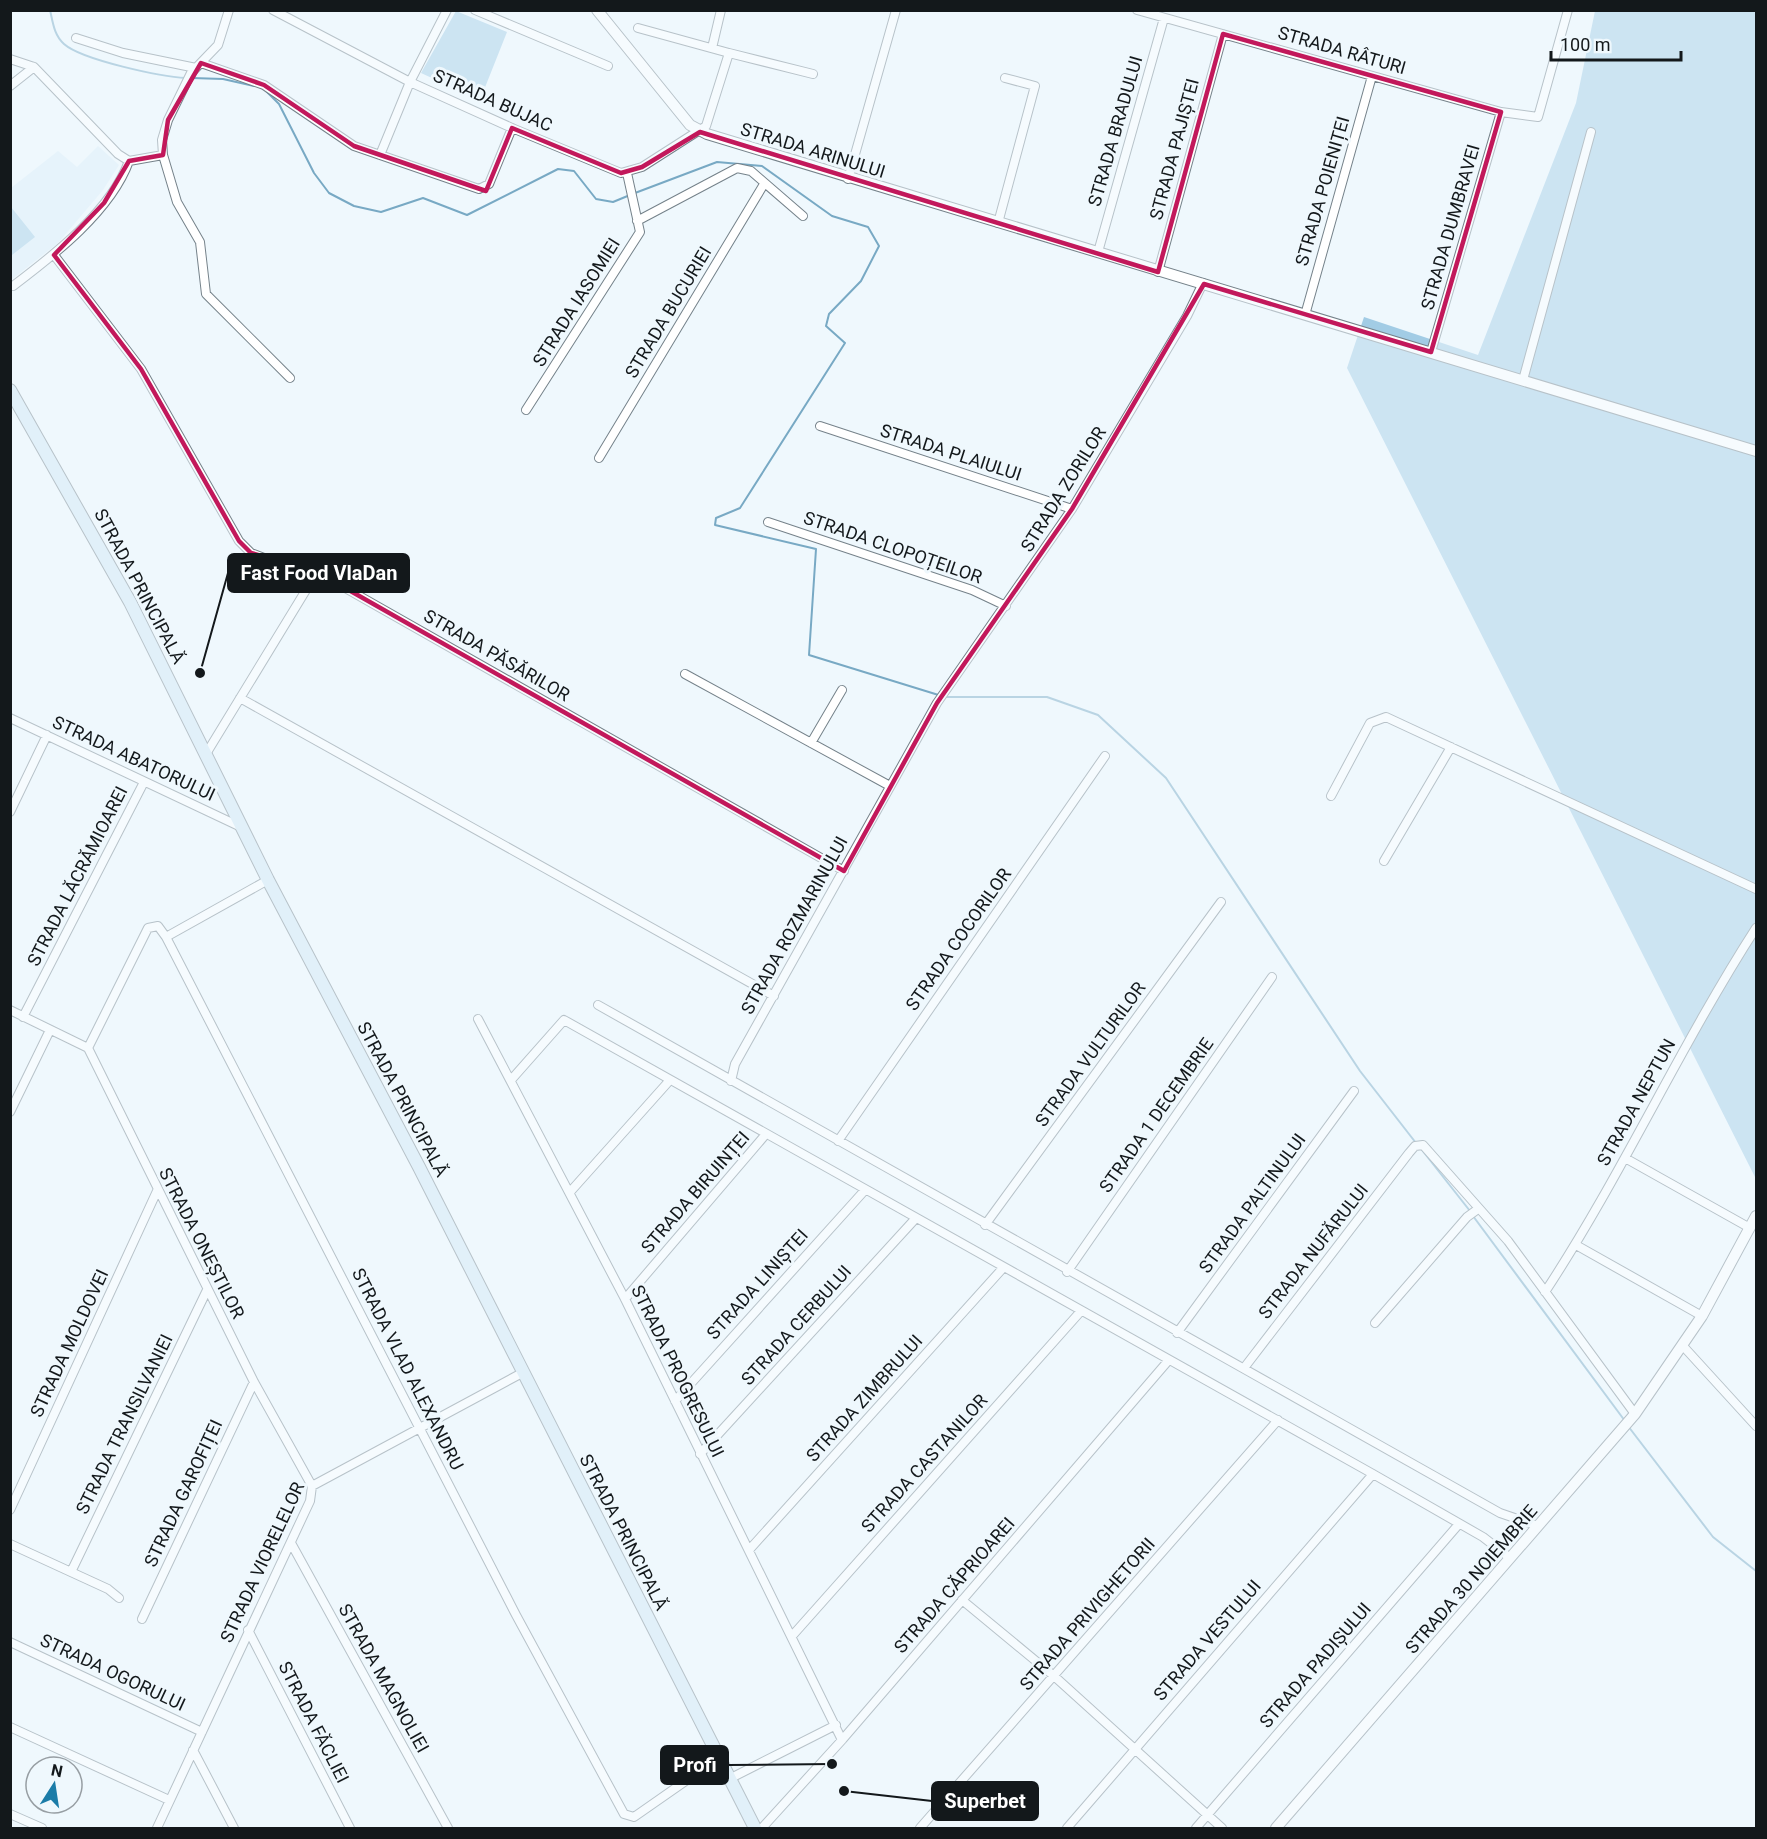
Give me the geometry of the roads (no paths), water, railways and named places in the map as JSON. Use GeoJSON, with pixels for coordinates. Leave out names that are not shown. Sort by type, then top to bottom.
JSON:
{"type":"FeatureCollection","features":[{"type":"Feature","properties":{"kind":"main road","name":"STRADA PRINCIPALĂ"},"geometry":{"type":"LineString","coordinates":[[10,390],[110,563],[268,880],[419,1167],[755,1828]]}},
{"type":"Feature","properties":{"kind":"street"},"geometry":{"type":"LineString","coordinates":[[229,10],[218,45],[196,68],[168,120],[162,140],[163,155],[177,202],[200,242],[206,294],[290,378]]}},
{"type":"Feature","properties":{"kind":"street","name":"STRADA BUJAC"},"geometry":{"type":"LineString","coordinates":[[273,10],[410,82],[512,128],[621,173],[627,173]]}},
{"type":"Feature","properties":{"kind":"street"},"geometry":{"type":"LineString","coordinates":[[380,155],[410,82],[447,10]]}},
{"type":"Feature","properties":{"kind":"street"},"geometry":{"type":"LineString","coordinates":[[475,10],[608,66]]}},
{"type":"Feature","properties":{"kind":"street"},"geometry":{"type":"LineString","coordinates":[[597,10],[690,125],[700,132]]}},
{"type":"Feature","properties":{"kind":"street"},"geometry":{"type":"LineString","coordinates":[[711,48],[721,10]]}},
{"type":"Feature","properties":{"kind":"street"},"geometry":{"type":"LineString","coordinates":[[849,179],[896,10]]}},
{"type":"Feature","properties":{"kind":"street","name":"STRADA RÂTURI"},"geometry":{"type":"LineString","coordinates":[[1137,10],[1501,112],[1538,117],[1568,10]]}},
{"type":"Feature","properties":{"kind":"street","name":"STRADA BRADULUI"},"geometry":{"type":"LineString","coordinates":[[1098,252],[1164,18]]}},
{"type":"Feature","properties":{"kind":"street"},"geometry":{"type":"LineString","coordinates":[[638,28],[813,74]]}},
{"type":"Feature","properties":{"kind":"street","name":"STRADA PAJIȘTEI"},"geometry":{"type":"LineString","coordinates":[[1158,272],[1223,34]]}},
{"type":"Feature","properties":{"kind":"street"},"geometry":{"type":"LineString","coordinates":[[76,38],[123,53],[264,85],[354,146],[473,187],[485,188],[512,128]]}},
{"type":"Feature","properties":{"kind":"street"},"geometry":{"type":"LineString","coordinates":[[627,173],[642,167],[700,132],[708,122],[729,53]]}},
{"type":"Feature","properties":{"kind":"street"},"geometry":{"type":"LineString","coordinates":[[10,59],[34,67],[118,154],[129,161],[163,155]]}},
{"type":"Feature","properties":{"kind":"street"},"geometry":{"type":"LineString","coordinates":[[10,86],[34,67]]}},
{"type":"Feature","properties":{"kind":"street","name":"STRADA POIENIȚEI"},"geometry":{"type":"LineString","coordinates":[[1305,315],[1372,75]]}},
{"type":"Feature","properties":{"kind":"street"},"geometry":{"type":"LineString","coordinates":[[998,223],[1035,86],[1005,78]]}},
{"type":"Feature","properties":{"kind":"street","name":"STRADA DUMBRAVEI"},"geometry":{"type":"LineString","coordinates":[[1431,352],[1501,112]]}},
{"type":"Feature","properties":{"kind":"street","name":"STRADA ARINULUI"},"geometry":{"type":"LineString","coordinates":[[700,132],[849,179],[1756,451]]}},
{"type":"Feature","properties":{"kind":"street"},"geometry":{"type":"LineString","coordinates":[[1523,380],[1591,132]]}},
{"type":"Feature","properties":{"kind":"street"},"geometry":{"type":"LineString","coordinates":[[13,286],[54,255],[104,203],[125,172],[129,161]]}},
{"type":"Feature","properties":{"kind":"street"},"geometry":{"type":"LineString","coordinates":[[637,221],[737,168],[751,171],[803,216]]}},
{"type":"Feature","properties":{"kind":"street","name":"STRADA IASOMIEI"},"geometry":{"type":"LineString","coordinates":[[526,410],[640,232],[627,173]]}},
{"type":"Feature","properties":{"kind":"street","name":"STRADA BUCURIEI"},"geometry":{"type":"LineString","coordinates":[[599,458],[764,184]]}},
{"type":"Feature","properties":{"kind":"street","name":"STRADA PĂSĂRILOR"},"geometry":{"type":"LineString","coordinates":[[54,255],[141,369],[239,542],[251,552],[269,560],[317,572],[844,871]]}},
{"type":"Feature","properties":{"kind":"street","name":"STRADA ZORILOR"},"geometry":{"type":"LineString","coordinates":[[937,703],[1072,509],[1187,316],[1203,284]]}},
{"type":"Feature","properties":{"kind":"street","name":"STRADA PLAIULUI"},"geometry":{"type":"LineString","coordinates":[[820,426],[1072,509]]}},
{"type":"Feature","properties":{"kind":"street","name":"STRADA CLOPOȚEILOR"},"geometry":{"type":"LineString","coordinates":[[768,522],[962,586],[1006,606]]}},
{"type":"Feature","properties":{"kind":"street"},"geometry":{"type":"LineString","coordinates":[[206,754],[317,572]]}},
{"type":"Feature","properties":{"kind":"street"},"geometry":{"type":"LineString","coordinates":[[685,674],[890,786]]}},
{"type":"Feature","properties":{"kind":"street"},"geometry":{"type":"LineString","coordinates":[[811,743],[842,690]]}},
{"type":"Feature","properties":{"kind":"street"},"geometry":{"type":"LineString","coordinates":[[240,698],[774,996]]}},
{"type":"Feature","properties":{"kind":"street","name":"STRADA ROZMARINULUI"},"geometry":{"type":"LineString","coordinates":[[731,1081],[735,1064],[937,703]]}},
{"type":"Feature","properties":{"kind":"street"},"geometry":{"type":"LineString","coordinates":[[1331,796],[1370,723],[1386,717],[1756,889]]}},
{"type":"Feature","properties":{"kind":"street","name":"STRADA ABATORULUI"},"geometry":{"type":"LineString","coordinates":[[10,718],[243,828]]}},
{"type":"Feature","properties":{"kind":"street"},"geometry":{"type":"LineString","coordinates":[[10,812],[48,735]]}},
{"type":"Feature","properties":{"kind":"street"},"geometry":{"type":"LineString","coordinates":[[1384,861],[1451,747]]}},
{"type":"Feature","properties":{"kind":"street","name":"STRADA COCORILOR"},"geometry":{"type":"LineString","coordinates":[[838,1141],[1106,756]]}},
{"type":"Feature","properties":{"kind":"street","name":"STRADA LĂCRĂMIOAREI"},"geometry":{"type":"LineString","coordinates":[[23,1017],[144,782]]}},
{"type":"Feature","properties":{"kind":"street"},"geometry":{"type":"LineString","coordinates":[[10,1010],[88,1048],[148,928],[158,926],[166,937],[268,880]]}},
{"type":"Feature","properties":{"kind":"street","name":"STRADA VULTURILOR"},"geometry":{"type":"LineString","coordinates":[[985,1225],[1221,902]]}},
{"type":"Feature","properties":{"kind":"street","name":"STRADA NEPTUN"},"geometry":{"type":"LineString","coordinates":[[1545,1292],[1576,1245],[1699,1021],[1756,928]]}},
{"type":"Feature","properties":{"kind":"street","name":"STRADA VLAD ALEXANDRU"},"geometry":{"type":"LineString","coordinates":[[166,937],[516,1615],[624,1814],[634,1816],[720,1757]]}},
{"type":"Feature","properties":{"kind":"street","name":"STRADA 1 DECEMBRIE"},"geometry":{"type":"LineString","coordinates":[[1067,1272],[1272,977]]}},
{"type":"Feature","properties":{"kind":"street"},"geometry":{"type":"LineString","coordinates":[[598,1005],[1177,1334],[1244,1368],[1500,1513],[1538,1526]]}},
{"type":"Feature","properties":{"kind":"street","name":"STRADA PROGRESULUI"},"geometry":{"type":"LineString","coordinates":[[478,1018],[625,1299],[842,1740]]}},
{"type":"Feature","properties":{"kind":"street"},"geometry":{"type":"LineString","coordinates":[[511,1080],[564,1020],[1484,1537],[1510,1558]]}},
{"type":"Feature","properties":{"kind":"street"},"geometry":{"type":"LineString","coordinates":[[10,1112],[50,1030]]}},
{"type":"Feature","properties":{"kind":"street","name":"STRADA ONEȘTILOR"},"geometry":{"type":"LineString","coordinates":[[88,1048],[157,1191],[254,1382],[312,1485]]}},
{"type":"Feature","properties":{"kind":"street"},"geometry":{"type":"LineString","coordinates":[[570,1192],[670,1080]]}},
{"type":"Feature","properties":{"kind":"street","name":"STRADA PALTINULUI"},"geometry":{"type":"LineString","coordinates":[[1177,1334],[1354,1091]]}},
{"type":"Feature","properties":{"kind":"street","name":"STRADA BIRUINȚEI"},"geometry":{"type":"LineString","coordinates":[[625,1299],[766,1134]]}},
{"type":"Feature","properties":{"kind":"street","name":"STRADA NUFĂRULUI"},"geometry":{"type":"LineString","coordinates":[[1244,1368],[1416,1148],[1478,1209]]}},
{"type":"Feature","properties":{"kind":"street"},"geometry":{"type":"LineString","coordinates":[[1625,1158],[1750,1228]]}},
{"type":"Feature","properties":{"kind":"street","name":"STRADA LINIȘTEI"},"geometry":{"type":"LineString","coordinates":[[675,1401],[865,1190]]}},
{"type":"Feature","properties":{"kind":"street","name":"STRADA MOLDOVEI"},"geometry":{"type":"LineString","coordinates":[[10,1509],[157,1191]]}},
{"type":"Feature","properties":{"kind":"street"},"geometry":{"type":"LineString","coordinates":[[1375,1323],[1467,1217],[1478,1209],[1508,1240],[1635,1414]]}},
{"type":"Feature","properties":{"kind":"street","name":"STRADA 30 NOIEMBRIE"},"geometry":{"type":"LineString","coordinates":[[1276,1828],[1635,1414],[1702,1316],[1756,1216]]}},
{"type":"Feature","properties":{"kind":"street","name":"STRADA CERBULUI"},"geometry":{"type":"LineString","coordinates":[[700,1454],[916,1218]]}},
{"type":"Feature","properties":{"kind":"street"},"geometry":{"type":"LineString","coordinates":[[1576,1245],[1702,1316]]}},
{"type":"Feature","properties":{"kind":"street","name":"STRADA ZIMBRULUI"},"geometry":{"type":"LineString","coordinates":[[749,1550],[1003,1268]]}},
{"type":"Feature","properties":{"kind":"street","name":"STRADA TRANSILVANIEI"},"geometry":{"type":"LineString","coordinates":[[71,1572],[207,1290]]}},
{"type":"Feature","properties":{"kind":"street","name":"STRADA CASTANILOR"},"geometry":{"type":"LineString","coordinates":[[792,1636],[1081,1311]]}},
{"type":"Feature","properties":{"kind":"street"},"geometry":{"type":"LineString","coordinates":[[1683,1346],[1756,1426]]}},
{"type":"Feature","properties":{"kind":"street","name":"STRADA CĂPRIOAREI"},"geometry":{"type":"LineString","coordinates":[[762,1828],[842,1740],[1168,1361]]}},
{"type":"Feature","properties":{"kind":"street","name":"STRADA VIORELELOR"},"geometry":{"type":"LineString","coordinates":[[157,1828],[310,1501],[312,1485],[522,1373]]}},
{"type":"Feature","properties":{"kind":"street","name":"STRADA GAROFIȚEI"},"geometry":{"type":"LineString","coordinates":[[142,1619],[254,1382]]}},
{"type":"Feature","properties":{"kind":"street","name":"STRADA PRIVIGHETORII"},"geometry":{"type":"LineString","coordinates":[[920,1828],[1278,1420]]}},
{"type":"Feature","properties":{"kind":"street","name":"STRADA VESTULUI"},"geometry":{"type":"LineString","coordinates":[[1067,1828],[1373,1474]]}},
{"type":"Feature","properties":{"kind":"street","name":"STRADA PADIȘULUI"},"geometry":{"type":"LineString","coordinates":[[1196,1828],[1459,1524]]}},
{"type":"Feature","properties":{"kind":"street","name":"STRADA MAGNOLIEI"},"geometry":{"type":"LineString","coordinates":[[291,1543],[448,1828]]}},
{"type":"Feature","properties":{"kind":"street"},"geometry":{"type":"LineString","coordinates":[[10,1544],[108,1589],[119,1598]]}},
{"type":"Feature","properties":{"kind":"street"},"geometry":{"type":"LineString","coordinates":[[962,1600],[1054,1677],[1222,1828]]}},
{"type":"Feature","properties":{"kind":"street","name":"STRADA FĂCLIEI"},"geometry":{"type":"LineString","coordinates":[[248,1630],[350,1828]]}},
{"type":"Feature","properties":{"kind":"street","name":"STRADA OGORULUI"},"geometry":{"type":"LineString","coordinates":[[10,1642],[202,1732]]}},
{"type":"Feature","properties":{"kind":"street"},"geometry":{"type":"LineString","coordinates":[[731,1779],[836,1725]]}},
{"type":"Feature","properties":{"kind":"street"},"geometry":{"type":"LineString","coordinates":[[10,1727],[169,1800]]}},
{"type":"Feature","properties":{"kind":"street"},"geometry":{"type":"LineString","coordinates":[[193,1750],[234,1828]]}},
{"type":"Feature","properties":{"kind":"street"},"geometry":{"type":"LineString","coordinates":[[10,1814],[42,1828]]}},
{"type":"Feature","properties":{"kind":"waterway"},"geometry":{"type":"LineString","coordinates":[[50,10],[58,37],[73,50],[123,67],[186,78]]}},
{"type":"Feature","properties":{"kind":"waterway"},"geometry":{"type":"LineString","coordinates":[[192,78],[223,79],[254,86]]}},
{"type":"Feature","properties":{"kind":"waterway"},"geometry":{"type":"LineString","coordinates":[[265,90],[279,104],[314,173],[329,193],[354,206],[381,212],[423,198],[467,215],[558,169],[574,171],[596,199],[613,202],[630,195]]}},
{"type":"Feature","properties":{"kind":"waterway"},"geometry":{"type":"LineString","coordinates":[[635,193],[717,162],[762,166],[832,216],[868,227],[879,246],[861,281],[829,314],[826,326],[845,343],[740,508],[716,518],[715,525],[816,549],[809,655],[945,697],[1047,697],[1098,715],[1166,778],[1360,1071],[1416,1143]]}},
{"type":"Feature","properties":{"kind":"waterway"},"geometry":{"type":"LineString","coordinates":[[1422,1150],[1470,1211]]}},
{"type":"Feature","properties":{"kind":"waterway"},"geometry":{"type":"LineString","coordinates":[[1473,1216],[1625,1421]]}},
{"type":"Feature","properties":{"kind":"waterway"},"geometry":{"type":"LineString","coordinates":[[1628,1426],[1713,1537],[1756,1571]]}},
{"type":"Feature","properties":{"kind":"place","name":"Fast Food VlaDan"},"geometry":{"type":"Point","coordinates":[200,673]}},
{"type":"Feature","properties":{"kind":"place","name":"Profi"},"geometry":{"type":"Point","coordinates":[832,1764]}},
{"type":"Feature","properties":{"kind":"place","name":"Superbet"},"geometry":{"type":"Point","coordinates":[844,1791]}}]}
